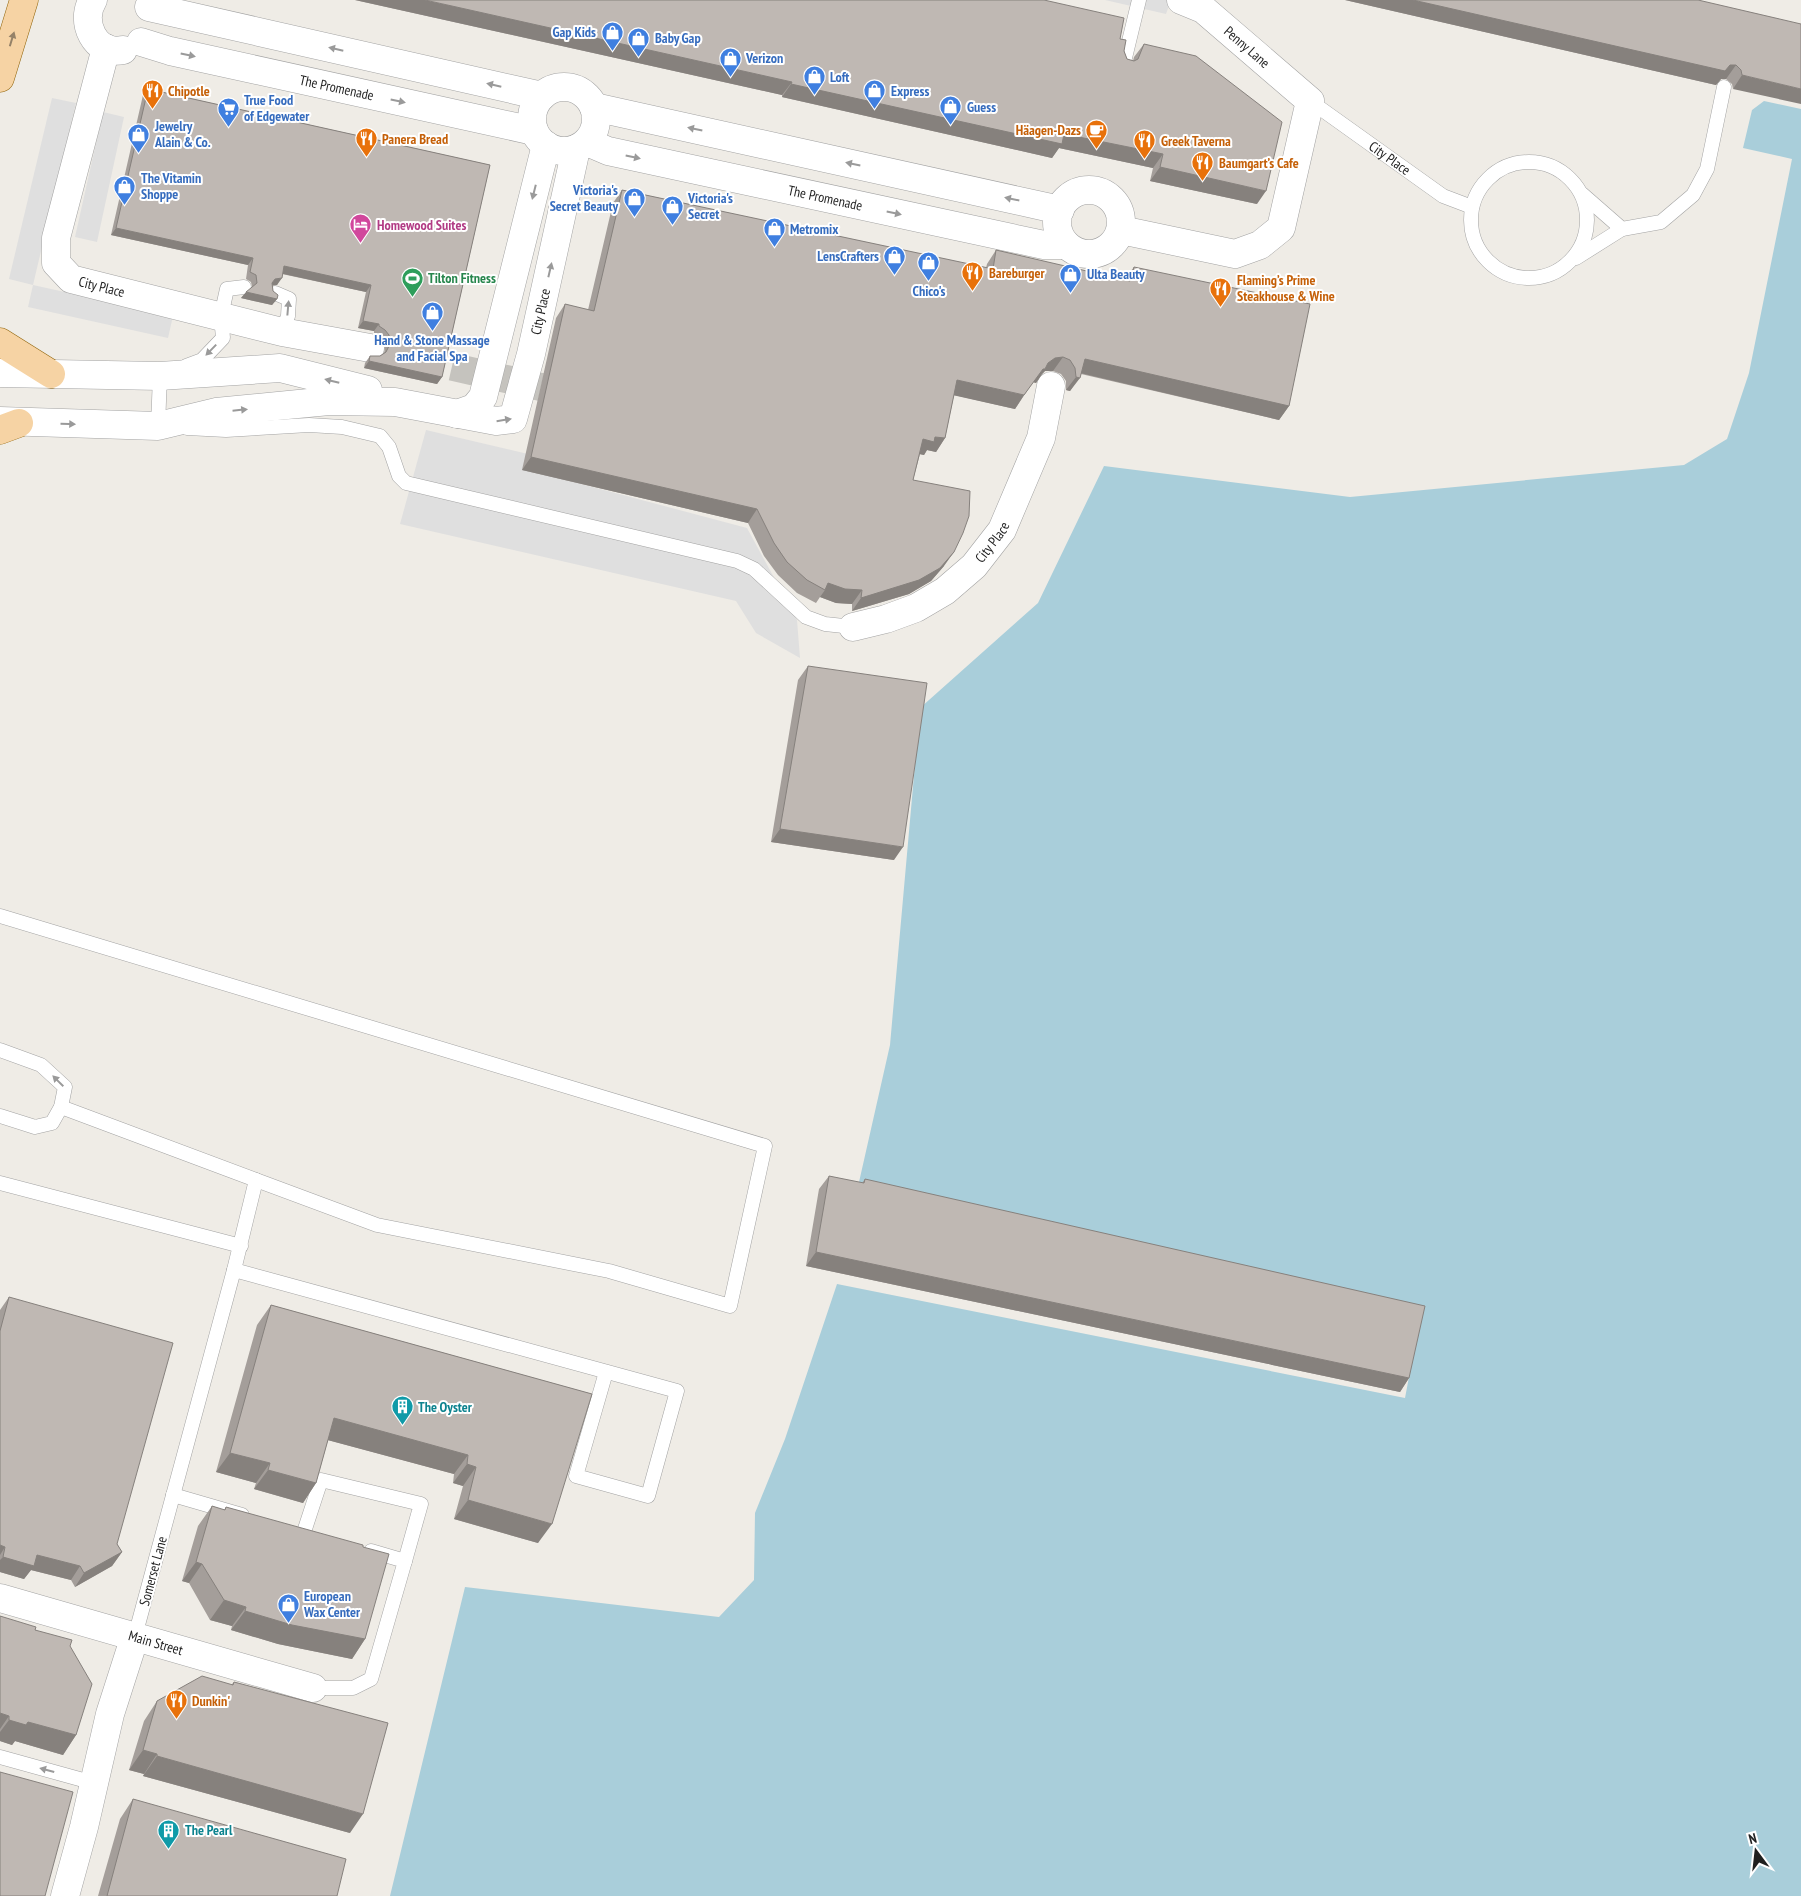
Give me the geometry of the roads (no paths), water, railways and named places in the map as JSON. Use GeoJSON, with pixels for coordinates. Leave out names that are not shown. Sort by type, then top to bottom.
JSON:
{"type":"FeatureCollection","features":[{"type":"Feature","properties":{"kind":"main road"},"geometry":{"type":"LineString","coordinates":[[0,78],[24,0]]}},
{"type":"Feature","properties":{"kind":"main road"},"geometry":{"type":"LineString","coordinates":[[0,342],[51,374]]}},
{"type":"Feature","properties":{"kind":"street"},"geometry":{"type":"LineString","coordinates":[[93,0],[86,18],[89,31],[96,41],[106,48],[125,50],[141,42],[148,31],[151,19],[147,3],[542,96]]}},
{"type":"Feature","properties":{"kind":"street","name":"Penny Lane"},"geometry":{"type":"LineString","coordinates":[[1181,0],[1203,9],[1310,101]]}},
{"type":"Feature","properties":{"kind":"street","name":"The Promenade"},"geometry":{"type":"LineString","coordinates":[[141,42],[540,138]]}},
{"type":"Feature","properties":{"kind":"street","name":"City Place"},"geometry":{"type":"LineString","coordinates":[[106,48],[56,238],[56,263],[71,279],[282,332],[370,348]]}},
{"type":"Feature","properties":{"kind":"street"},"geometry":{"type":"LineString","coordinates":[[457,414],[474,408],[483,397],[540,138],[532,118],[535,106],[542,96],[552,89],[565,86],[582,93],[594,107],[597,119],[594,132],[582,145],[564,151],[540,138]]}},
{"type":"Feature","properties":{"kind":"street"},"geometry":{"type":"LineString","coordinates":[[1121,230],[1235,254],[1260,245],[1281,228],[1310,101]]}},
{"type":"Feature","properties":{"kind":"street"},"geometry":{"type":"LineString","coordinates":[[594,107],[1060,210]]}},
{"type":"Feature","properties":{"kind":"street","name":"City Place"},"geometry":{"type":"LineString","coordinates":[[6,424],[158,426],[216,412],[320,402],[395,402],[496,421],[513,419],[531,354],[582,145]]}},
{"type":"Feature","properties":{"kind":"street","name":"The Promenade"},"geometry":{"type":"LineString","coordinates":[[582,145],[1034,243],[1066,245]]}},
{"type":"Feature","properties":{"kind":"street"},"geometry":{"type":"LineString","coordinates":[[1084,190],[1100,192],[1113,200],[1119,209],[1121,230],[1111,246],[1103,251],[1084,254],[1066,245],[1058,228],[1060,210],[1074,194],[1084,190]]}},
{"type":"Feature","properties":{"kind":"street","name":"City Place"},"geometry":{"type":"LineString","coordinates":[[0,373],[160,376],[224,370],[280,368],[366,389],[395,402]]}},
{"type":"Feature","properties":{"kind":"street","name":"City Place"},"geometry":{"type":"LineString","coordinates":[[853,627],[886,620],[916,608],[945,591],[974,566],[1002,530],[1041,438],[1051,386]]}},
{"type":"Feature","properties":{"kind":"street","name":"Main Street"},"geometry":{"type":"LineString","coordinates":[[0,1598],[313,1688]]}},
{"type":"Feature","properties":{"kind":"street","name":"Somerset Lane"},"geometry":{"type":"LineString","coordinates":[[65,1896],[110,1714],[135,1636]]}},
{"type":"Feature","properties":{"kind":"lane"},"geometry":{"type":"LineString","coordinates":[[1123,66],[1139,0]]}},
{"type":"Feature","properties":{"kind":"lane"},"geometry":{"type":"LineString","coordinates":[[1622,229],[1582,194],[1568,176],[1548,164],[1525,162],[1502,168],[1483,184],[1472,207],[1472,232],[1482,255],[1496,268],[1514,277],[1534,278],[1554,273],[1622,229],[1661,222],[1693,195],[1706,169],[1724,87]]}},
{"type":"Feature","properties":{"kind":"lane","name":"City Place"},"geometry":{"type":"LineString","coordinates":[[1310,101],[1443,196],[1472,207]]}},
{"type":"Feature","properties":{"kind":"lane"},"geometry":{"type":"LineString","coordinates":[[1573,260],[1585,240],[1588,216],[1582,194]]}},
{"type":"Feature","properties":{"kind":"lane"},"geometry":{"type":"LineString","coordinates":[[244,287],[227,289],[221,316],[223,338],[202,360],[160,376],[158,426],[226,430],[309,425],[342,427],[380,436],[389,447],[400,476],[406,483],[737,561],[754,569],[806,617],[825,624],[853,627]]}},
{"type":"Feature","properties":{"kind":"lane"},"geometry":{"type":"LineString","coordinates":[[275,293],[289,300],[288,316],[282,332]]}},
{"type":"Feature","properties":{"kind":"lane"},"geometry":{"type":"LineString","coordinates":[[0,916],[765,1146],[730,1306],[609,1271],[377,1224],[61,1107]]}},
{"type":"Feature","properties":{"kind":"lane"},"geometry":{"type":"LineString","coordinates":[[0,1050],[41,1065],[64,1086],[61,1107],[52,1123],[35,1127],[0,1116]]}},
{"type":"Feature","properties":{"kind":"lane","name":"Somerset Lane"},"geometry":{"type":"LineString","coordinates":[[135,1636],[241,1246],[256,1180]]}},
{"type":"Feature","properties":{"kind":"lane"},"geometry":{"type":"LineString","coordinates":[[0,1183],[241,1246]]}},
{"type":"Feature","properties":{"kind":"lane"},"geometry":{"type":"LineString","coordinates":[[234,1270],[677,1391],[648,1496],[576,1476],[606,1372]]}},
{"type":"Feature","properties":{"kind":"lane"},"geometry":{"type":"LineString","coordinates":[[304,1532],[321,1480],[421,1504],[371,1679],[353,1688],[313,1688]]}},
{"type":"Feature","properties":{"kind":"lane"},"geometry":{"type":"LineString","coordinates":[[173,1495],[257,1519]]}},
{"type":"Feature","properties":{"kind":"lane"},"geometry":{"type":"LineString","coordinates":[[359,1548],[405,1561]]}},
{"type":"Feature","properties":{"kind":"lane"},"geometry":{"type":"LineString","coordinates":[[0,1757],[94,1783]]}},
{"type":"Feature","properties":{"kind":"water"},"geometry":{"type":"Polygon","coordinates":[[[1764,101],[1801,109],[1801,1896],[390,1896],[465,1587],[719,1617],[754,1580],[755,1513],[785,1439],[837,1284],[1405,1398],[1420,1319],[857,1191],[890,1045],[920,708],[1038,603],[1104,466],[1350,497],[1684,465],[1727,439],[1749,373],[1792,159],[1743,148],[1752,110],[1764,101]]]}},
{"type":"Feature","properties":{"kind":"tunnel"},"geometry":{"type":"LineString","coordinates":[[370,348],[541,387]]}},
{"type":"Feature","properties":{"kind":"place","name":"Gap Kids"},"geometry":{"type":"Point","coordinates":[612,51]}},
{"type":"Feature","properties":{"kind":"place","name":"Baby Gap"},"geometry":{"type":"Point","coordinates":[639,57]}},
{"type":"Feature","properties":{"kind":"place","name":"Verizon"},"geometry":{"type":"Point","coordinates":[730,77]}},
{"type":"Feature","properties":{"kind":"place","name":"Loft"},"geometry":{"type":"Point","coordinates":[814,96]}},
{"type":"Feature","properties":{"kind":"place","name":"Chipotle"},"geometry":{"type":"Point","coordinates":[152,110]}},
{"type":"Feature","properties":{"kind":"place","name":"Express"},"geometry":{"type":"Point","coordinates":[875,110]}},
{"type":"Feature","properties":{"kind":"place","name":"Guess"},"geometry":{"type":"Point","coordinates":[951,126]}},
{"type":"Feature","properties":{"kind":"place","name":"True Food of Edgewater"},"geometry":{"type":"Point","coordinates":[228,127]}},
{"type":"Feature","properties":{"kind":"place","name":"Häagen-Dazs"},"geometry":{"type":"Point","coordinates":[1097,149]}},
{"type":"Feature","properties":{"kind":"place","name":"Jewelry Alain & Co."},"geometry":{"type":"Point","coordinates":[139,153]}},
{"type":"Feature","properties":{"kind":"place","name":"Panera Bread"},"geometry":{"type":"Point","coordinates":[366,158]}},
{"type":"Feature","properties":{"kind":"place","name":"Greek Taverna"},"geometry":{"type":"Point","coordinates":[1145,160]}},
{"type":"Feature","properties":{"kind":"place","name":"Baumgart’s Cafe"},"geometry":{"type":"Point","coordinates":[1203,182]}},
{"type":"Feature","properties":{"kind":"place","name":"The Vitamin Shoppe"},"geometry":{"type":"Point","coordinates":[125,205]}},
{"type":"Feature","properties":{"kind":"place","name":"Victoria's Secret Beauty"},"geometry":{"type":"Point","coordinates":[634,217]}},
{"type":"Feature","properties":{"kind":"place","name":"Victoria's Secret"},"geometry":{"type":"Point","coordinates":[672,225]}},
{"type":"Feature","properties":{"kind":"place","name":"Homewood Suites"},"geometry":{"type":"Point","coordinates":[361,244]}},
{"type":"Feature","properties":{"kind":"place","name":"Metromix"},"geometry":{"type":"Point","coordinates":[774,248]}},
{"type":"Feature","properties":{"kind":"place","name":"LensCrafters"},"geometry":{"type":"Point","coordinates":[895,275]}},
{"type":"Feature","properties":{"kind":"place","name":"Chico's"},"geometry":{"type":"Point","coordinates":[929,282]}},
{"type":"Feature","properties":{"kind":"place","name":"Bareburger"},"geometry":{"type":"Point","coordinates":[973,292]}},
{"type":"Feature","properties":{"kind":"place","name":"Ulta Beauty"},"geometry":{"type":"Point","coordinates":[1071,293]}},
{"type":"Feature","properties":{"kind":"place","name":"Tilton Fitness"},"geometry":{"type":"Point","coordinates":[412,297]}},
{"type":"Feature","properties":{"kind":"place","name":"Flaming’s Prime Steakhouse & Wine"},"geometry":{"type":"Point","coordinates":[1221,307]}},
{"type":"Feature","properties":{"kind":"place","name":"Hand & Stone Massage and Facial Spa"},"geometry":{"type":"Point","coordinates":[432,331]}},
{"type":"Feature","properties":{"kind":"place","name":"The Oyster"},"geometry":{"type":"Point","coordinates":[402,1426]}},
{"type":"Feature","properties":{"kind":"place","name":"European Wax Center"},"geometry":{"type":"Point","coordinates":[288,1623]}},
{"type":"Feature","properties":{"kind":"place","name":"Dunkin'"},"geometry":{"type":"Point","coordinates":[176,1720]}},
{"type":"Feature","properties":{"kind":"place","name":"The Pearl"},"geometry":{"type":"Point","coordinates":[169,1849]}}]}
